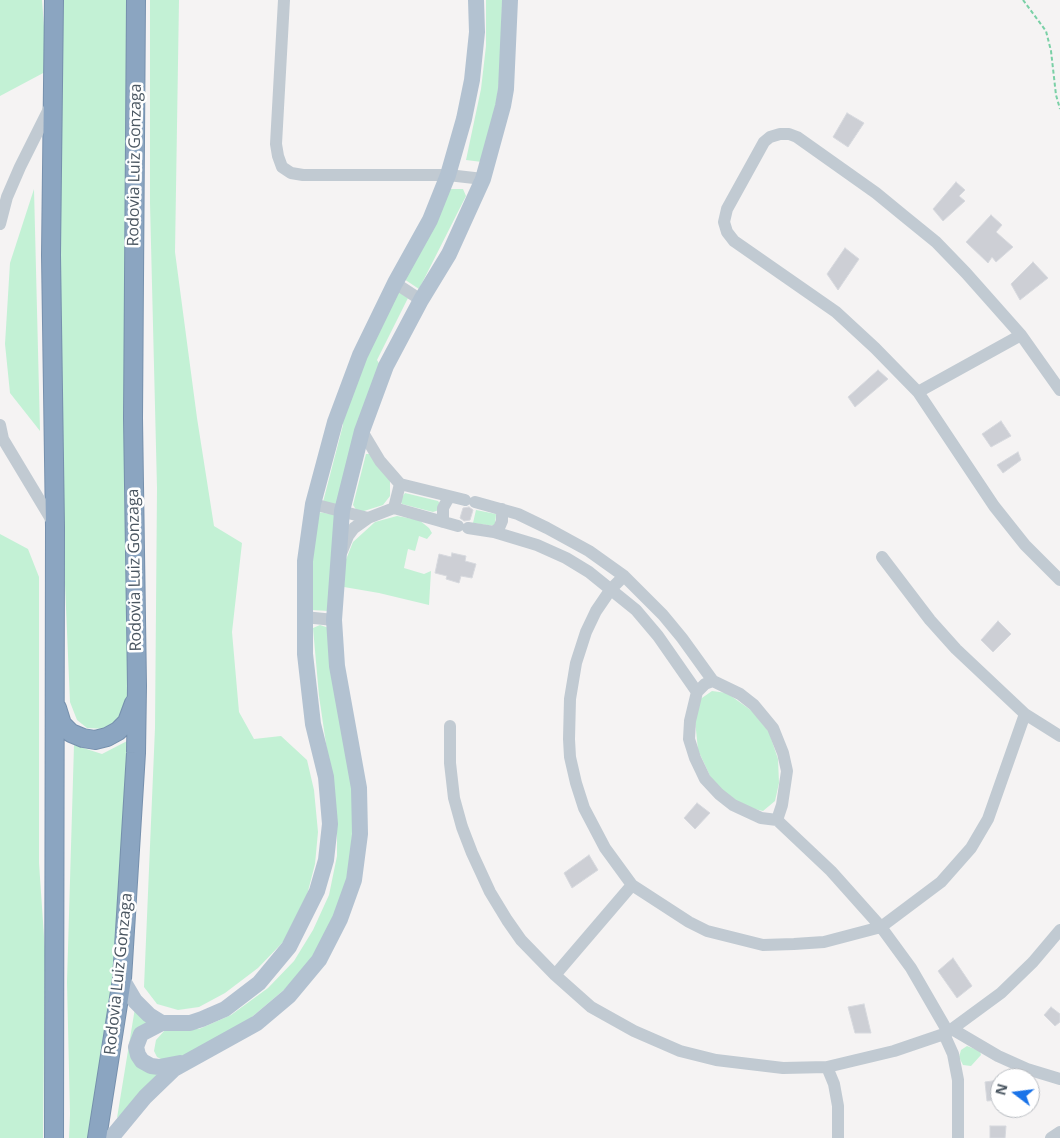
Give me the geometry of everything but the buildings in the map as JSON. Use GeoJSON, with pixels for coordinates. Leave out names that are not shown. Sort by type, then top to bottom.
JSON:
{"type":"FeatureCollection","features":[{"type":"Feature","properties":{"kind":"highway"},"geometry":{"type":"LineString","coordinates":[[54,0],[51,275],[55,527],[54,1138]]}},
{"type":"Feature","properties":{"kind":"highway","name":"Rodovia Luiz Gonzaga"},"geometry":{"type":"LineString","coordinates":[[97,1138],[122,979],[136,753],[137,686],[133,418],[136,0]]}},
{"type":"Feature","properties":{"kind":"highway"},"geometry":{"type":"LineString","coordinates":[[55,683],[58,716],[62,724],[71,733],[95,740],[107,737],[118,731],[127,722],[132,710],[137,686]]}},
{"type":"Feature","properties":{"kind":"main road"},"geometry":{"type":"LineString","coordinates":[[184,1062],[159,1067],[151,1066],[142,1061],[136,1047],[142,1034],[162,1023],[190,1023],[225,1009],[259,983],[290,947],[318,891],[326,860],[330,809],[326,777],[313,724],[305,654],[305,561],[313,504],[335,422],[360,355],[395,283],[430,220],[448,175],[464,120],[472,80],[477,32],[476,0]]}},
{"type":"Feature","properties":{"kind":"main road"},"geometry":{"type":"LineString","coordinates":[[110,1138],[145,1097],[174,1069],[257,1023],[288,996],[319,960],[340,919],[354,880],[360,834],[359,788],[337,666],[334,620],[342,511],[362,431],[386,366],[421,300],[460,234],[483,180],[506,89],[510,0]]}},
{"type":"Feature","properties":{"kind":"main road"},"geometry":{"type":"LineString","coordinates":[[122,979],[134,1001],[149,1015],[162,1023]]}},
{"type":"Feature","properties":{"kind":"street"},"geometry":{"type":"LineString","coordinates":[[284,0],[276,144],[282,167],[303,175],[448,175],[483,180]]}},
{"type":"Feature","properties":{"kind":"street"},"geometry":{"type":"LineString","coordinates":[[0,224],[7,197],[52,103]]}},
{"type":"Feature","properties":{"kind":"street"},"geometry":{"type":"LineString","coordinates":[[1060,390],[1022,335],[936,242],[876,193],[797,137],[780,134],[770,137],[764,142],[727,209],[724,222],[727,232],[734,241],[836,312],[918,392],[994,506],[1025,545],[1060,580]]}},
{"type":"Feature","properties":{"kind":"street"},"geometry":{"type":"LineString","coordinates":[[395,283],[421,300]]}},
{"type":"Feature","properties":{"kind":"street"},"geometry":{"type":"LineString","coordinates":[[918,392],[1022,335]]}},
{"type":"Feature","properties":{"kind":"street"},"geometry":{"type":"LineString","coordinates":[[0,425],[3,438],[55,527]]}},
{"type":"Feature","properties":{"kind":"street"},"geometry":{"type":"LineString","coordinates":[[362,431],[380,461],[400,484],[518,514],[589,551],[624,576],[663,615],[713,681],[740,694],[754,705],[773,728],[783,753],[787,771],[782,806],[777,820]]}},
{"type":"Feature","properties":{"kind":"street"},"geometry":{"type":"LineString","coordinates":[[394,508],[400,484]]}},
{"type":"Feature","properties":{"kind":"street"},"geometry":{"type":"LineString","coordinates":[[443,522],[443,508],[450,497]]}},
{"type":"Feature","properties":{"kind":"street"},"geometry":{"type":"LineString","coordinates":[[313,504],[368,518]]}},
{"type":"Feature","properties":{"kind":"street"},"geometry":{"type":"LineString","coordinates":[[337,562],[348,536],[354,528],[368,518],[394,508],[443,522],[494,532],[537,544],[589,572],[636,610],[658,636],[697,692]]}},
{"type":"Feature","properties":{"kind":"street"},"geometry":{"type":"LineString","coordinates":[[494,532],[499,528],[502,521],[502,509]]}},
{"type":"Feature","properties":{"kind":"street"},"geometry":{"type":"LineString","coordinates":[[882,557],[930,620],[956,649],[1025,714],[1060,736]]}},
{"type":"Feature","properties":{"kind":"street"},"geometry":{"type":"LineString","coordinates":[[624,576],[611,589],[593,618],[586,632],[576,663],[570,699],[570,757],[584,808],[606,848],[632,885],[689,922],[707,931],[763,944],[824,942],[881,927],[941,882],[971,848],[988,819],[1025,714]]}},
{"type":"Feature","properties":{"kind":"street"},"geometry":{"type":"LineString","coordinates":[[304,617],[334,620]]}},
{"type":"Feature","properties":{"kind":"street"},"geometry":{"type":"LineString","coordinates":[[713,681],[705,684],[697,692],[690,721],[689,739],[705,779],[718,794],[733,805],[761,818],[777,820],[831,871],[881,927],[911,968],[948,1032],[958,1080],[958,1138]]}},
{"type":"Feature","properties":{"kind":"street"},"geometry":{"type":"LineString","coordinates":[[450,726],[450,764],[454,798],[462,827],[490,892],[507,920],[522,940],[591,1007],[634,1031],[680,1051],[716,1060],[783,1068],[827,1067],[894,1050],[948,1032],[1001,993],[1033,962],[1060,930]]}},
{"type":"Feature","properties":{"kind":"street"},"geometry":{"type":"LineString","coordinates":[[556,975],[632,885]]}},
{"type":"Feature","properties":{"kind":"street"},"geometry":{"type":"LineString","coordinates":[[948,1032],[1020,1066],[1060,1079]]}},
{"type":"Feature","properties":{"kind":"street"},"geometry":{"type":"LineString","coordinates":[[952,1054],[962,1045],[972,1042]]}},
{"type":"Feature","properties":{"kind":"street"},"geometry":{"type":"LineString","coordinates":[[827,1067],[834,1084],[838,1106],[838,1138]]}},
{"type":"Feature","properties":{"kind":"street"},"geometry":{"type":"LineString","coordinates":[[1051,1138],[1060,1132]]}},
{"type":"Feature","properties":{"kind":"path"},"geometry":{"type":"LineString","coordinates":[[1023,0],[1046,31],[1060,109]]}},
{"type":"Feature","properties":{"kind":"green space"},"geometry":{"type":"Polygon","coordinates":[[[0,0],[42,0],[47,66],[52,0],[136,0],[132,698],[123,721],[107,729],[87,728],[77,720],[70,702],[51,255],[47,71],[0,96],[0,0]]]}},
{"type":"Feature","properties":{"kind":"green space"},"geometry":{"type":"Polygon","coordinates":[[[150,0],[179,0],[175,252],[197,418],[214,526],[242,543],[232,632],[239,712],[254,739],[281,736],[307,760],[314,790],[318,832],[315,864],[307,895],[285,940],[258,968],[225,993],[199,1007],[178,1010],[157,1004],[144,987],[155,728],[157,488],[150,203],[150,0]]]}},
{"type":"Feature","properties":{"kind":"green space"},"geometry":{"type":"Polygon","coordinates":[[[486,0],[502,0],[501,66],[496,105],[482,162],[466,160],[481,89],[486,46],[486,0]]]}},
{"type":"Feature","properties":{"kind":"green space"},"geometry":{"type":"Polygon","coordinates":[[[34,189],[40,431],[10,393],[5,344],[10,263],[34,189]]]}},
{"type":"Feature","properties":{"kind":"green space"},"geometry":{"type":"Polygon","coordinates":[[[449,189],[463,189],[466,196],[419,289],[404,279],[449,189]]]}},
{"type":"Feature","properties":{"kind":"green space"},"geometry":{"type":"Polygon","coordinates":[[[399,292],[408,298],[377,360],[380,365],[337,507],[323,502],[343,425],[341,414],[393,294],[399,292]]]}},
{"type":"Feature","properties":{"kind":"green space"},"geometry":{"type":"Polygon","coordinates":[[[366,454],[372,454],[390,481],[390,496],[383,505],[364,511],[357,511],[353,505],[366,454]]]}},
{"type":"Feature","properties":{"kind":"green space"},"geometry":{"type":"Polygon","coordinates":[[[405,493],[438,501],[441,505],[439,510],[433,512],[402,504],[400,500],[405,493]]]}},
{"type":"Feature","properties":{"kind":"green space"},"geometry":{"type":"Polygon","coordinates":[[[476,510],[496,514],[495,526],[473,523],[476,510]]]}},
{"type":"Feature","properties":{"kind":"green space"},"geometry":{"type":"Polygon","coordinates":[[[318,512],[337,515],[329,611],[311,610],[312,554],[318,512]]]}},
{"type":"Feature","properties":{"kind":"green space"},"geometry":{"type":"Polygon","coordinates":[[[397,516],[419,520],[432,533],[427,539],[419,536],[415,551],[408,549],[404,568],[424,574],[431,571],[429,605],[344,587],[345,562],[353,542],[375,522],[397,516]]]}},
{"type":"Feature","properties":{"kind":"green space"},"geometry":{"type":"Polygon","coordinates":[[[0,534],[28,549],[39,577],[39,863],[45,951],[43,1138],[0,1138],[0,534]]]}},
{"type":"Feature","properties":{"kind":"green space"},"geometry":{"type":"Polygon","coordinates":[[[320,625],[329,628],[353,783],[351,879],[317,962],[221,1043],[167,1062],[157,1057],[154,1051],[156,1040],[165,1030],[177,1027],[199,1029],[231,1015],[268,988],[294,961],[313,930],[329,895],[337,856],[337,819],[319,696],[313,628],[320,625]]]}},
{"type":"Feature","properties":{"kind":"green space"},"geometry":{"type":"Polygon","coordinates":[[[712,691],[727,693],[752,711],[769,732],[778,759],[779,783],[775,801],[763,811],[746,807],[722,791],[711,778],[698,750],[695,720],[699,700],[712,691]]]}},
{"type":"Feature","properties":{"kind":"green space"},"geometry":{"type":"Polygon","coordinates":[[[131,739],[129,877],[91,1138],[69,1138],[67,982],[74,745],[102,754],[131,739]]]}},
{"type":"Feature","properties":{"kind":"green space"},"geometry":{"type":"Polygon","coordinates":[[[135,1008],[155,1023],[133,1055],[174,1069],[117,1118],[135,1008]]]}},
{"type":"Feature","properties":{"kind":"green space"},"geometry":{"type":"Polygon","coordinates":[[[967,1046],[980,1051],[981,1055],[971,1066],[963,1065],[959,1057],[961,1050],[967,1046]]]}}]}
